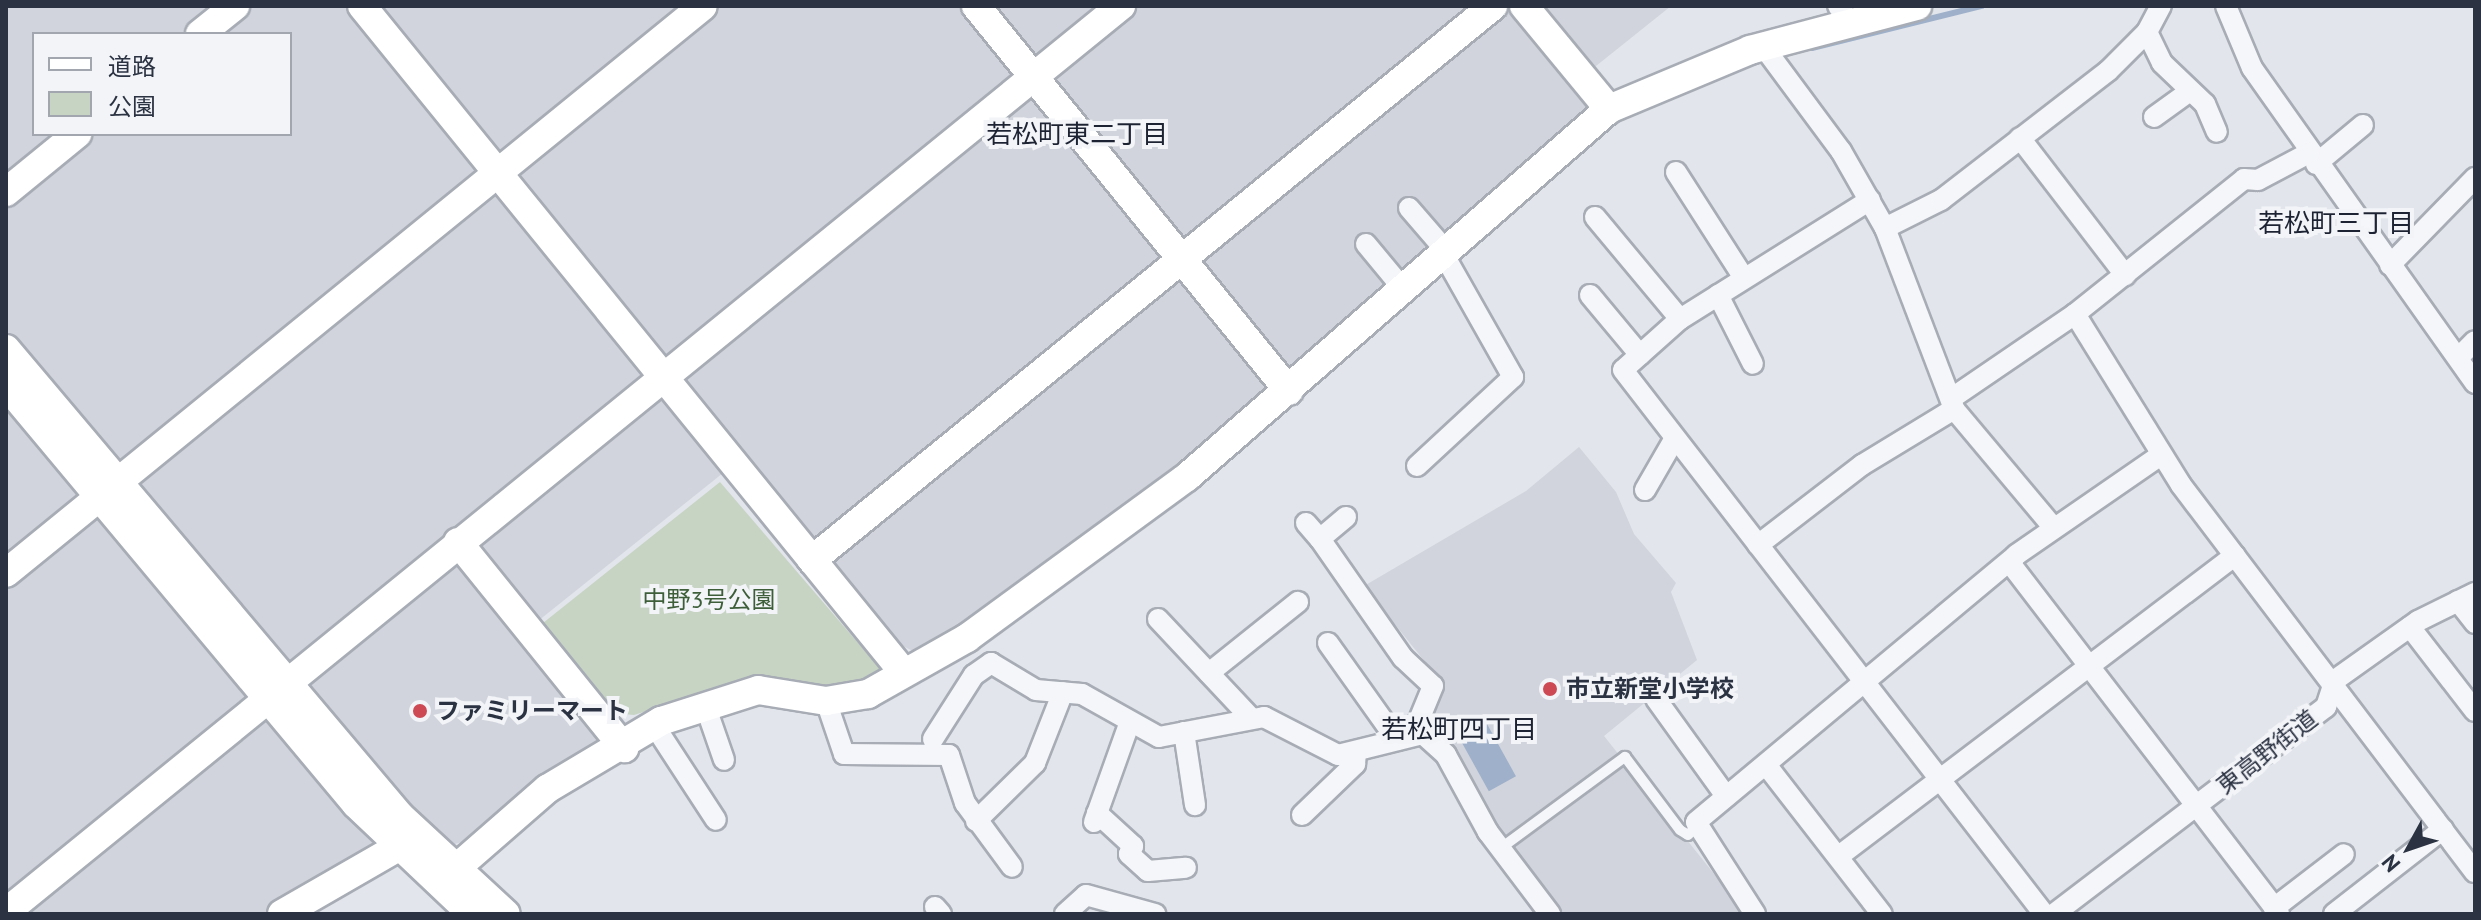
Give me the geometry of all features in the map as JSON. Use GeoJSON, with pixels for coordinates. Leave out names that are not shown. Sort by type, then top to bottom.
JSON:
{"type":"FeatureCollection","features":[{"type":"Feature","properties":{"kind":"street"},"geometry":{"type":"LineString","coordinates":[[202,32],[235,6]]}},
{"type":"Feature","properties":{"kind":"street"},"geometry":{"type":"LineString","coordinates":[[362,6],[904,673]]}},
{"type":"Feature","properties":{"kind":"street"},"geometry":{"type":"LineString","coordinates":[[6,573],[703,6]]}},
{"type":"Feature","properties":{"kind":"street"},"geometry":{"type":"LineString","coordinates":[[976,6],[1289,391]]}},
{"type":"Feature","properties":{"kind":"street"},"geometry":{"type":"LineString","coordinates":[[6,912],[1121,6]]}},
{"type":"Feature","properties":{"kind":"street"},"geometry":{"type":"LineString","coordinates":[[812,560],[1493,6]]}},
{"type":"Feature","properties":{"kind":"street"},"geometry":{"type":"LineString","coordinates":[[1524,6],[1609,109]]}},
{"type":"Feature","properties":{"kind":"street"},"geometry":{"type":"LineString","coordinates":[[453,871],[547,789],[624,748],[654,725],[705,705],[758,690],[826,701],[868,694],[967,638],[1151,504],[1289,391],[1404,290],[1448,260],[1609,109],[1766,52],[1845,15],[1917,6]]}},
{"type":"Feature","properties":{"kind":"street"},"geometry":{"type":"LineString","coordinates":[[2226,6],[2252,68],[2312,159],[2470,370]]}},
{"type":"Feature","properties":{"kind":"street"},"geometry":{"type":"LineString","coordinates":[[1885,228],[1941,200],[2020,138],[2147,32],[2159,7]]}},
{"type":"Feature","properties":{"kind":"street"},"geometry":{"type":"LineString","coordinates":[[2147,32],[2162,63],[2190,91],[2217,132]]}},
{"type":"Feature","properties":{"kind":"street"},"geometry":{"type":"LineString","coordinates":[[1766,52],[1870,200],[1885,228],[1953,403],[2053,527]]}},
{"type":"Feature","properties":{"kind":"street"},"geometry":{"type":"LineString","coordinates":[[2154,117],[2190,91]]}},
{"type":"Feature","properties":{"kind":"street"},"geometry":{"type":"LineString","coordinates":[[1758,545],[1862,465],[2075,314],[2244,179],[2258,180],[2312,159],[2363,125]]}},
{"type":"Feature","properties":{"kind":"street"},"geometry":{"type":"LineString","coordinates":[[6,192],[75,136]]}},
{"type":"Feature","properties":{"kind":"street"},"geometry":{"type":"LineString","coordinates":[[2020,138],[2125,275]]}},
{"type":"Feature","properties":{"kind":"street"},"geometry":{"type":"LineString","coordinates":[[1676,172],[1744,278]]}},
{"type":"Feature","properties":{"kind":"street"},"geometry":{"type":"LineString","coordinates":[[2390,265],[2475,178]]}},
{"type":"Feature","properties":{"kind":"street"},"geometry":{"type":"LineString","coordinates":[[1870,200],[1680,319],[1623,370],[1867,680],[2044,914]]}},
{"type":"Feature","properties":{"kind":"street"},"geometry":{"type":"LineString","coordinates":[[1409,208],[1448,260],[1513,377],[1422,452]]}},
{"type":"Feature","properties":{"kind":"street"},"geometry":{"type":"LineString","coordinates":[[1595,217],[1680,319]]}},
{"type":"Feature","properties":{"kind":"street"},"geometry":{"type":"LineString","coordinates":[[1366,244],[1404,290]]}},
{"type":"Feature","properties":{"kind":"street"},"geometry":{"type":"LineString","coordinates":[[1590,295],[1640,355]]}},
{"type":"Feature","properties":{"kind":"street"},"geometry":{"type":"LineString","coordinates":[[1718,295],[1753,364]]}},
{"type":"Feature","properties":{"kind":"street"},"geometry":{"type":"LineString","coordinates":[[2075,314],[2161,455],[2475,872]]}},
{"type":"Feature","properties":{"kind":"street"},"geometry":{"type":"LineString","coordinates":[[2470,370],[2475,341]]}},
{"type":"Feature","properties":{"kind":"street"},"geometry":{"type":"LineString","coordinates":[[6,349],[108,490]]}},
{"type":"Feature","properties":{"kind":"street"},"geometry":{"type":"LineString","coordinates":[[6,385],[108,490],[278,691],[397,848],[458,910]]}},
{"type":"Feature","properties":{"kind":"street"},"geometry":{"type":"LineString","coordinates":[[1645,490],[1665,472],[1675,438]]}},
{"type":"Feature","properties":{"kind":"street"},"geometry":{"type":"LineString","coordinates":[[1755,914],[1695,828],[1726,796],[1767,766],[2053,527],[2161,455]]}},
{"type":"Feature","properties":{"kind":"street"},"geometry":{"type":"LineString","coordinates":[[1320,539],[1346,517]]}},
{"type":"Feature","properties":{"kind":"street"},"geometry":{"type":"LineString","coordinates":[[933,739],[974,675],[991,663],[1036,690],[1063,692],[1102,703],[1129,724],[1159,737],[1251,718],[1277,722],[1338,755],[1406,736],[1433,686],[1397,663],[1320,539],[1306,523]]}},
{"type":"Feature","properties":{"kind":"street"},"geometry":{"type":"LineString","coordinates":[[458,542],[624,748]]}},
{"type":"Feature","properties":{"kind":"street"},"geometry":{"type":"LineString","coordinates":[[1839,856],[2235,555]]}},
{"type":"Feature","properties":{"kind":"street"},"geometry":{"type":"LineString","coordinates":[[2010,563],[2276,911],[2344,854]]}},
{"type":"Feature","properties":{"kind":"street"},"geometry":{"type":"LineString","coordinates":[[2466,597],[2475,623]]}},
{"type":"Feature","properties":{"kind":"street","name":"東高野街道"},"geometry":{"type":"LineString","coordinates":[[2054,914],[2326,707],[2333,684],[2410,627],[2466,597]]}},
{"type":"Feature","properties":{"kind":"street"},"geometry":{"type":"LineString","coordinates":[[1209,673],[1298,602]]}},
{"type":"Feature","properties":{"kind":"street"},"geometry":{"type":"LineString","coordinates":[[1158,619],[1251,718]]}},
{"type":"Feature","properties":{"kind":"street"},"geometry":{"type":"LineString","coordinates":[[2410,627],[2475,711]]}},
{"type":"Feature","properties":{"kind":"street"},"geometry":{"type":"LineString","coordinates":[[1328,643],[1406,736],[1446,755],[1501,848],[1550,914]]}},
{"type":"Feature","properties":{"kind":"street"},"geometry":{"type":"LineString","coordinates":[[278,691],[453,871],[506,914]]}},
{"type":"Feature","properties":{"kind":"street"},"geometry":{"type":"LineString","coordinates":[[976,821],[1035,763],[1063,692]]}},
{"type":"Feature","properties":{"kind":"street"},"geometry":{"type":"LineString","coordinates":[[1656,699],[1726,796]]}},
{"type":"Feature","properties":{"kind":"street"},"geometry":{"type":"LineString","coordinates":[[826,701],[844,754],[949,755],[976,821],[1012,867]]}},
{"type":"Feature","properties":{"kind":"street"},"geometry":{"type":"LineString","coordinates":[[705,705],[724,760]]}},
{"type":"Feature","properties":{"kind":"street"},"geometry":{"type":"LineString","coordinates":[[1129,724],[1095,817],[1133,846],[1129,854],[1148,871],[1186,868]]}},
{"type":"Feature","properties":{"kind":"street"},"geometry":{"type":"LineString","coordinates":[[654,725],[716,820]]}},
{"type":"Feature","properties":{"kind":"street"},"geometry":{"type":"LineString","coordinates":[[1184,732],[1195,805]]}},
{"type":"Feature","properties":{"kind":"street"},"geometry":{"type":"LineString","coordinates":[[1302,815],[1355,764],[1356,752]]}},
{"type":"Feature","properties":{"kind":"street"},"geometry":{"type":"LineString","coordinates":[[1767,766],[1882,914]]}},
{"type":"Feature","properties":{"kind":"street"},"geometry":{"type":"LineString","coordinates":[[2334,914],[2443,829]]}},
{"type":"Feature","properties":{"kind":"street"},"geometry":{"type":"LineString","coordinates":[[282,914],[397,848]]}},
{"type":"Feature","properties":{"kind":"street"},"geometry":{"type":"LineString","coordinates":[[1065,914],[1086,895],[1155,914]]}},
{"type":"Feature","properties":{"kind":"lane"},"geometry":{"type":"LineString","coordinates":[[1501,848],[1625,757],[1680,830],[1688,835],[1695,828]]}},
{"type":"Feature","properties":{"kind":"shaded area"},"geometry":{"type":"Polygon","coordinates":[[[6,6],[1671,6],[1591,70],[1613,99],[1180,476],[925,657],[897,643],[743,457],[528,629],[610,735],[473,839],[451,845],[429,821],[262,914],[6,914],[6,6]]]}},
{"type":"Feature","properties":{"kind":"shaded area","name":"市立新堂小学校"},"geometry":{"type":"Polygon","coordinates":[[[1579,447],[1616,492],[1634,534],[1676,583],[1671,592],[1697,660],[1604,736],[1746,914],[1560,914],[1425,724],[1439,679],[1364,586],[1526,491],[1579,447]]]}},
{"type":"Feature","properties":{"kind":"green space","name":"中野3号公園"},"geometry":{"type":"Polygon","coordinates":[[[720,482],[883,672],[862,684],[820,687],[752,677],[634,715],[613,713],[543,623],[720,482]]]}},
{"type":"Feature","properties":{"kind":"water"},"geometry":{"type":"Polygon","coordinates":[[[1482,715],[1516,776],[1489,791],[1455,730],[1482,715]]]}},
{"type":"Feature","properties":{"kind":"waterway"},"geometry":{"type":"LineString","coordinates":[[1812,48],[1982,6]]}},
{"type":"Feature","properties":{"kind":"place","name":"市立新堂小学校"},"geometry":{"type":"Point","coordinates":[1550,689]}},
{"type":"Feature","properties":{"kind":"place","name":"ファミリーマート"},"geometry":{"type":"Point","coordinates":[420,711]}},
{"type":"Feature","properties":{"kind":"district","name":"若松町東二丁目"},"geometry":{"type":"Point","coordinates":[1077,134]}},
{"type":"Feature","properties":{"kind":"district","name":"若松町三丁目"},"geometry":{"type":"Point","coordinates":[2336,223]}},
{"type":"Feature","properties":{"kind":"district","name":"若松町四丁目"},"geometry":{"type":"Point","coordinates":[1459,729]}}]}
